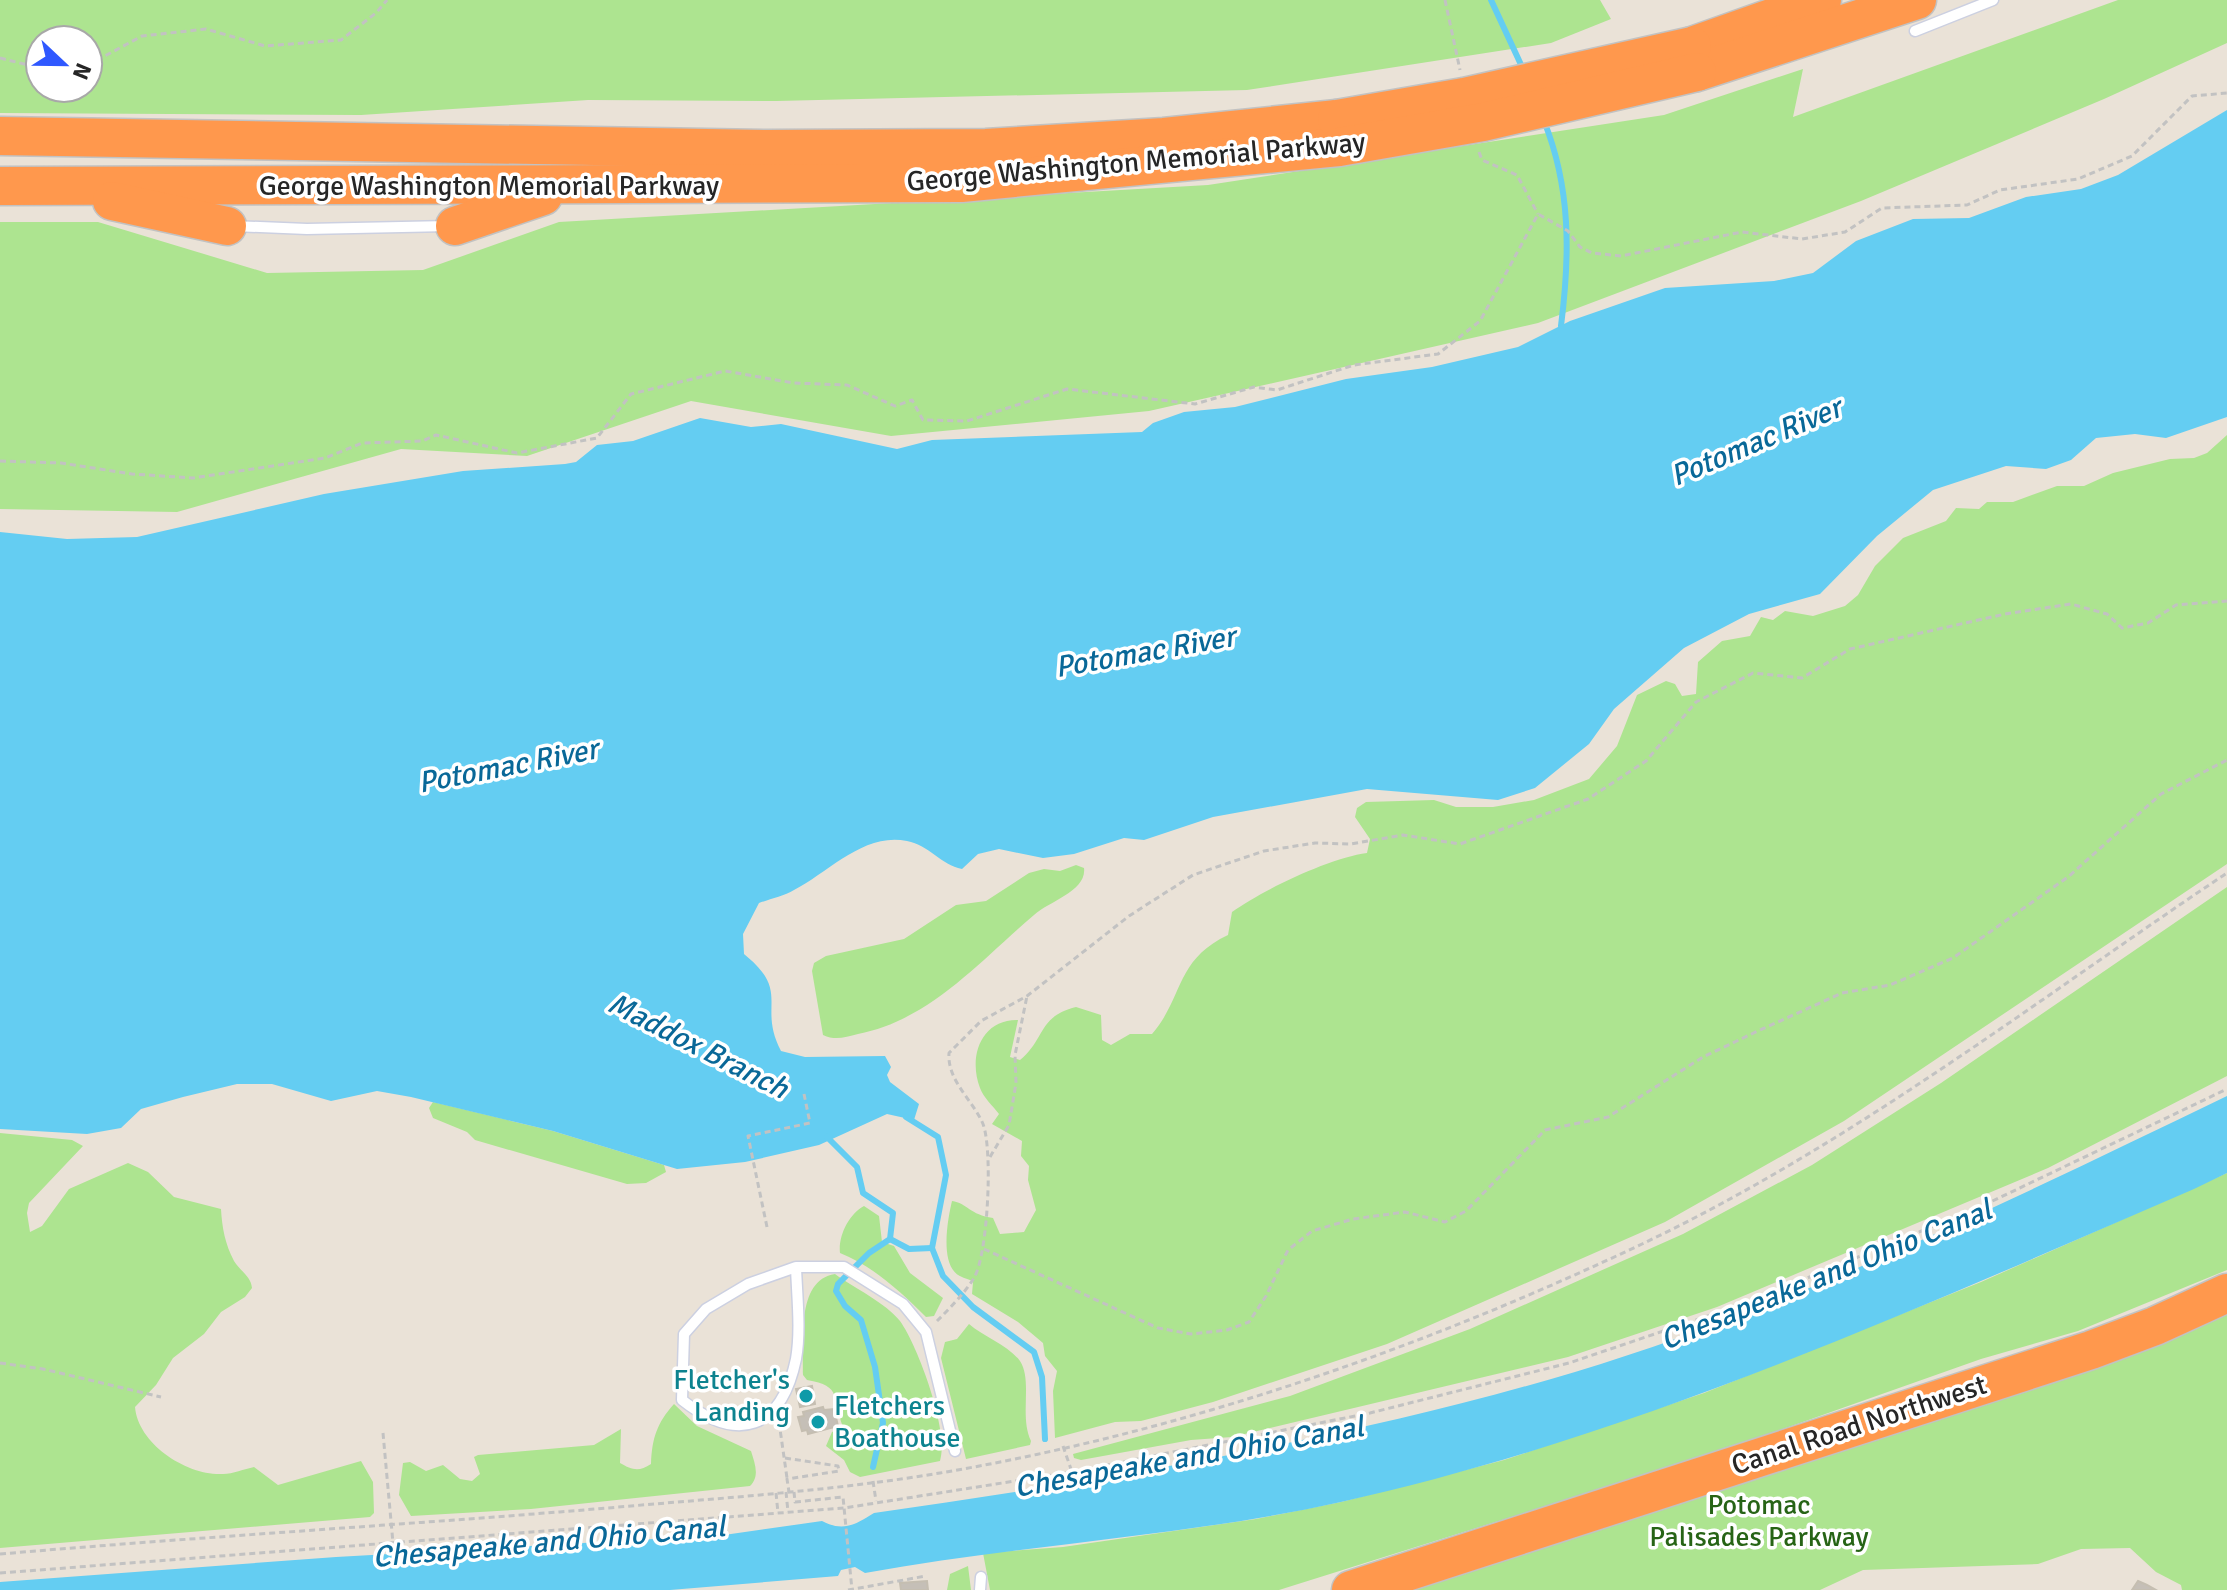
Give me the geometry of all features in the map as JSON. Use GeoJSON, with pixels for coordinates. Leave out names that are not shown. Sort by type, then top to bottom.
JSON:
{"type":"FeatureCollection","features":[{"type":"Feature","properties":{"kind":"highway","name":"George Washington Memorial Parkway"},"geometry":{"type":"LineString","coordinates":[[0,136],[766,149],[986,148],[1164,137],[1338,133],[1483,122],[1695,59],[1819,17],[1916,16]]}},
{"type":"Feature","properties":{"kind":"highway","name":"George Washington Memorial Parkway"},"geometry":{"type":"LineString","coordinates":[[0,186],[570,187],[961,183],[1338,133]]}},
{"type":"Feature","properties":{"kind":"highway"},"geometry":{"type":"LineString","coordinates":[[63,186],[98,198],[227,226]]}},
{"type":"Feature","properties":{"kind":"highway"},"geometry":{"type":"LineString","coordinates":[[455,226],[570,187]]}},
{"type":"Feature","properties":{"kind":"highway","name":"Canal Road Northwest"},"geometry":{"type":"LineString","coordinates":[[1351,1590],[2091,1350],[2155,1326],[2227,1293]]}},
{"type":"Feature","properties":{"kind":"lane"},"geometry":{"type":"LineString","coordinates":[[1916,16],[1993,0]]}},
{"type":"Feature","properties":{"kind":"lane"},"geometry":{"type":"LineString","coordinates":[[227,226],[307,229],[455,226]]}},
{"type":"Feature","properties":{"kind":"lane"},"geometry":{"type":"LineString","coordinates":[[796,1267],[796,1356],[788,1387],[776,1407],[761,1421],[741,1427],[716,1423],[682,1400],[684,1334],[706,1309],[748,1284],[796,1267],[844,1267],[903,1304],[926,1332],[955,1451]]}},
{"type":"Feature","properties":{"kind":"lane"},"geometry":{"type":"LineString","coordinates":[[980,1590],[981,1577]]}},
{"type":"Feature","properties":{"kind":"path"},"geometry":{"type":"LineString","coordinates":[[104,56],[142,36],[206,29],[265,46],[341,40],[376,13],[387,0]]}},
{"type":"Feature","properties":{"kind":"path"},"geometry":{"type":"LineString","coordinates":[[0,58],[24,64]]}},
{"type":"Feature","properties":{"kind":"path"},"geometry":{"type":"LineString","coordinates":[[0,461],[61,463],[132,474],[193,478],[325,458],[362,443],[422,441],[436,435],[517,453],[597,438],[631,394],[725,371],[794,383],[847,385],[895,406],[912,400],[923,420],[967,421],[1067,389],[1195,404],[1254,387],[1277,390],[1354,365],[1438,354],[1480,321],[1538,214],[1568,231],[1580,247],[1592,253],[1621,256],[1742,232],[1802,239],[1845,232],[1882,208],[1967,205],[2000,190],[2078,179],[2132,156],[2192,96],[2227,93]]}},
{"type":"Feature","properties":{"kind":"path"},"geometry":{"type":"LineString","coordinates":[[926,1332],[973,1280],[984,1249],[990,1157],[984,1127],[973,1104],[958,1086],[948,1063],[949,1053],[981,1021],[1027,996],[1129,916],[1193,875],[1264,851],[1315,843],[1351,844],[1403,835],[1460,844],[1588,799],[1646,761],[1696,702],[1753,673],[1802,678],[1850,649],[2005,614],[2071,604],[2107,614],[2122,628],[2148,623],[2176,605],[2227,601]]}},
{"type":"Feature","properties":{"kind":"path"},"geometry":{"type":"LineString","coordinates":[[984,1249],[1158,1328],[1191,1334],[1227,1330],[1249,1322],[1266,1296],[1288,1250],[1312,1231],[1353,1219],[1405,1212],[1445,1222],[1466,1211],[1545,1130],[1608,1117],[1703,1057],[1760,1030],[1842,993],[1890,985],[1953,958],[2068,877],[2161,794],[2227,760]]}},
{"type":"Feature","properties":{"kind":"path"},"geometry":{"type":"LineString","coordinates":[[0,1554],[393,1526],[790,1492],[941,1472],[1146,1428],[1351,1364],[1641,1244],[1729,1200],[2029,1012],[2227,873]]}},
{"type":"Feature","properties":{"kind":"path"},"geometry":{"type":"LineString","coordinates":[[990,1157],[1009,1125],[1016,1083],[1015,1055],[1027,996]]}},
{"type":"Feature","properties":{"kind":"path"},"geometry":{"type":"LineString","coordinates":[[0,1573],[844,1508],[1220,1445],[1469,1390],[1659,1334],[1749,1302],[1982,1206],[2227,1089]]}},
{"type":"Feature","properties":{"kind":"path"},"geometry":{"type":"LineString","coordinates":[[767,1227],[748,1136],[810,1123],[804,1094]]}},
{"type":"Feature","properties":{"kind":"path"},"geometry":{"type":"LineString","coordinates":[[0,1363],[43,1369],[161,1397]]}},
{"type":"Feature","properties":{"kind":"path"},"geometry":{"type":"LineString","coordinates":[[776,1407],[787,1479],[795,1502],[843,1497],[851,1589],[926,1576]]}},
{"type":"Feature","properties":{"kind":"path"},"geometry":{"type":"LineString","coordinates":[[383,1433],[393,1543]]}},
{"type":"Feature","properties":{"kind":"path"},"geometry":{"type":"LineString","coordinates":[[1063,1446],[1072,1472]]}},
{"type":"Feature","properties":{"kind":"path"},"geometry":{"type":"LineString","coordinates":[[785,1458],[838,1466],[839,1471],[787,1479]]}},
{"type":"Feature","properties":{"kind":"path"},"geometry":{"type":"LineString","coordinates":[[873,1481],[876,1502]]}},
{"type":"Feature","properties":{"kind":"path"},"geometry":{"type":"LineString","coordinates":[[788,1512],[790,1492]]}},
{"type":"Feature","properties":{"kind":"path"},"geometry":{"type":"LineString","coordinates":[[776,1493],[778,1513]]}},
{"type":"Feature","properties":{"kind":"green space"},"geometry":{"type":"Polygon","coordinates":[[[0,0],[1600,0],[1611,19],[1551,43],[1247,90],[776,101],[588,100],[361,115],[0,113],[0,0]]]}},
{"type":"Feature","properties":{"kind":"green space"},"geometry":{"type":"Polygon","coordinates":[[[2118,0],[2227,0],[2227,43],[2104,99],[1861,201],[1538,323],[1149,411],[891,436],[691,401],[527,456],[401,449],[177,512],[0,509],[0,222],[98,222],[267,273],[423,270],[559,222],[1208,185],[1664,115],[1803,69],[1793,117],[2118,0]]]}},
{"type":"Feature","properties":{"kind":"green space"},"geometry":{"type":"Polygon","coordinates":[[[2227,435],[2227,864],[1844,1121],[1665,1222],[1387,1344],[1213,1402],[1141,1421],[1115,1422],[1055,1438],[1053,1391],[1057,1371],[1045,1356],[1043,1343],[1018,1322],[972,1294],[973,1282],[955,1272],[947,1253],[952,1201],[993,1218],[1000,1234],[1024,1232],[1036,1210],[1028,1180],[1029,1166],[1021,1156],[1022,1141],[992,1124],[999,1114],[983,1095],[977,1076],[977,1053],[987,1033],[995,1026],[1018,1020],[1010,1057],[1020,1060],[1048,1022],[1076,1007],[1101,1015],[1102,1040],[1111,1045],[1130,1034],[1152,1034],[1198,956],[1228,935],[1232,912],[1297,876],[1334,861],[1367,853],[1370,839],[1355,817],[1357,808],[1366,802],[1434,800],[1456,807],[1493,807],[1534,800],[1589,779],[1617,746],[1637,695],[1666,681],[1675,684],[1682,696],[1696,694],[1698,662],[1722,641],[1750,636],[1761,617],[1773,620],[1785,611],[1813,616],[1845,606],[1858,595],[1875,566],[1903,538],[1946,521],[1956,508],[1979,509],[1987,502],[2013,502],[2057,486],[2084,486],[2113,473],[2170,459],[2194,458],[2207,453],[2227,435]]]}},
{"type":"Feature","properties":{"kind":"green space"},"geometry":{"type":"Polygon","coordinates":[[[1076,865],[1084,868],[1080,883],[1074,889],[1034,915],[974,969],[931,1002],[884,1027],[840,1038],[823,1035],[812,971],[814,963],[826,956],[904,939],[956,905],[986,901],[1029,873],[1044,869],[1060,871],[1076,865]]]}},
{"type":"Feature","properties":{"kind":"green space"},"geometry":{"type":"Polygon","coordinates":[[[2227,887],[2227,1076],[2048,1168],[1717,1307],[1568,1357],[1232,1437],[1191,1440],[1081,1460],[1074,1458],[1073,1454],[1290,1396],[1470,1329],[1683,1234],[1812,1165],[1941,1083],[2227,887]]]}},
{"type":"Feature","properties":{"kind":"green space"},"geometry":{"type":"Polygon","coordinates":[[[433,1102],[553,1131],[664,1165],[666,1172],[646,1183],[627,1184],[475,1140],[467,1132],[433,1118],[429,1108],[433,1102]]]}},
{"type":"Feature","properties":{"kind":"green space"},"geometry":{"type":"Polygon","coordinates":[[[0,1133],[72,1140],[83,1146],[29,1203],[30,1232],[42,1226],[69,1189],[128,1163],[148,1172],[174,1197],[221,1209],[228,1248],[234,1261],[250,1280],[252,1288],[245,1297],[221,1312],[204,1334],[173,1358],[156,1385],[135,1407],[138,1421],[155,1445],[167,1455],[194,1470],[209,1473],[227,1474],[254,1467],[278,1485],[361,1461],[373,1482],[374,1513],[370,1517],[0,1548],[0,1133]]]}},
{"type":"Feature","properties":{"kind":"green space"},"geometry":{"type":"Polygon","coordinates":[[[2227,1173],[2227,1270],[2078,1331],[1981,1359],[1712,1454],[1279,1590],[990,1590],[983,1553],[1063,1547],[1256,1519],[1341,1502],[1504,1460],[1704,1393],[1981,1282],[2227,1173]]]}},
{"type":"Feature","properties":{"kind":"green space"},"geometry":{"type":"Polygon","coordinates":[[[864,1206],[879,1216],[882,1242],[894,1246],[910,1273],[943,1298],[934,1316],[926,1317],[875,1272],[840,1253],[846,1226],[864,1206]]]}},
{"type":"Feature","properties":{"kind":"green space"},"geometry":{"type":"Polygon","coordinates":[[[835,1274],[887,1308],[907,1333],[923,1369],[936,1411],[942,1448],[940,1461],[860,1477],[850,1472],[844,1460],[826,1446],[832,1432],[843,1427],[831,1390],[807,1380],[803,1375],[803,1331],[804,1316],[813,1288],[822,1279],[835,1274]]]}},
{"type":"Feature","properties":{"kind":"green space","name":"Potomac Palisades Parkway"},"geometry":{"type":"Polygon","coordinates":[[[2227,1306],[2227,1590],[2182,1590],[2181,1585],[2156,1572],[2130,1548],[2081,1549],[2038,1564],[1863,1570],[1820,1590],[1386,1590],[2227,1306]]]}},
{"type":"Feature","properties":{"kind":"green space"},"geometry":{"type":"Polygon","coordinates":[[[969,1324],[1009,1350],[1020,1361],[1026,1378],[1026,1421],[1030,1445],[966,1459],[941,1358],[945,1342],[957,1339],[969,1324]]]}},
{"type":"Feature","properties":{"kind":"green space"},"geometry":{"type":"Polygon","coordinates":[[[674,1404],[697,1426],[751,1451],[756,1474],[750,1486],[531,1509],[411,1516],[399,1495],[403,1463],[410,1462],[426,1471],[443,1465],[460,1479],[472,1481],[480,1474],[474,1457],[478,1455],[594,1445],[621,1429],[620,1463],[632,1469],[643,1468],[651,1464],[656,1431],[674,1404]]]}},
{"type":"Feature","properties":{"kind":"green space"},"geometry":{"type":"Polygon","coordinates":[[[968,1566],[971,1590],[947,1590],[950,1574],[968,1566]]]}},
{"type":"Feature","properties":{"kind":"water","name":"Potomac River"},"geometry":{"type":"Polygon","coordinates":[[[2227,110],[2227,417],[2166,438],[2135,434],[2096,438],[2071,460],[2046,469],[2006,466],[1933,490],[1877,536],[1820,594],[1749,614],[1684,648],[1614,709],[1589,744],[1535,788],[1498,800],[1367,789],[1213,817],[1144,840],[1124,838],[1074,854],[1043,858],[999,849],[978,854],[962,869],[948,864],[915,843],[876,842],[848,855],[790,892],[759,903],[743,934],[744,954],[767,979],[774,1035],[781,1051],[805,1057],[885,1056],[891,1067],[887,1075],[890,1082],[919,1104],[914,1120],[887,1114],[819,1145],[745,1162],[677,1169],[553,1131],[411,1097],[377,1091],[331,1101],[272,1084],[237,1084],[183,1097],[141,1109],[121,1128],[87,1134],[0,1129],[0,532],[67,539],[137,537],[324,494],[463,471],[576,462],[597,445],[633,441],[700,418],[751,427],[781,424],[897,449],[932,440],[1142,432],[1153,423],[1184,412],[1235,407],[1346,379],[1432,367],[1518,347],[1570,321],[1665,288],[1774,281],[1813,273],[1856,241],[1913,219],[1969,218],[2026,197],[2081,189],[2118,175],[2227,110]]]}},
{"type":"Feature","properties":{"kind":"water"},"geometry":{"type":"Polygon","coordinates":[[[2227,1096],[2227,1173],[2194,1189],[1880,1323],[1668,1406],[1451,1475],[1341,1502],[1223,1524],[865,1573],[855,1567],[841,1570],[838,1576],[670,1590],[0,1590],[0,1582],[336,1557],[724,1535],[822,1521],[843,1526],[855,1524],[874,1513],[1051,1486],[1315,1438],[1575,1372],[1742,1315],[1906,1247],[2227,1096]]]}},
{"type":"Feature","properties":{"kind":"building","name":"Fletcher's Landing"},"geometry":{"type":"Polygon","coordinates":[[[812,1386],[815,1404],[800,1407],[796,1389],[812,1386]]]}},
{"type":"Feature","properties":{"kind":"building","name":"Fletchers Boathouse"},"geometry":{"type":"Polygon","coordinates":[[[823,1407],[824,1410],[834,1409],[838,1426],[808,1434],[807,1430],[802,1431],[798,1417],[804,1416],[803,1412],[823,1407]]]}},
{"type":"Feature","properties":{"kind":"building"},"geometry":{"type":"Polygon","coordinates":[[[927,1581],[928,1590],[901,1590],[900,1583],[927,1581]]]}},
{"type":"Feature","properties":{"kind":"building"},"geometry":{"type":"Polygon","coordinates":[[[2138,1581],[2147,1585],[2156,1590],[2132,1590],[2138,1581]]]}},
{"type":"Feature","properties":{"kind":"waterway"},"geometry":{"type":"LineString","coordinates":[[1491,0],[1523,69]]}},
{"type":"Feature","properties":{"kind":"waterway"},"geometry":{"type":"LineString","coordinates":[[1544,121],[1564,197],[1567,248],[1561,326]]}},
{"type":"Feature","properties":{"kind":"waterway"},"geometry":{"type":"LineString","coordinates":[[906,1117],[938,1137],[946,1175],[932,1248],[943,1276],[973,1307],[1034,1352],[1042,1377],[1045,1439]]}},
{"type":"Feature","properties":{"kind":"waterway","name":"Maddox Branch"},"geometry":{"type":"LineString","coordinates":[[827,1137],[857,1167],[863,1193],[893,1213],[890,1239],[869,1253],[838,1284],[836,1291],[845,1306],[861,1320],[875,1367],[883,1423],[873,1467]]}},
{"type":"Feature","properties":{"kind":"waterway"},"geometry":{"type":"LineString","coordinates":[[890,1239],[909,1249],[932,1248]]}},
{"type":"Feature","properties":{"kind":"place","name":"Fletcher's Landing"},"geometry":{"type":"Point","coordinates":[806,1396]}},
{"type":"Feature","properties":{"kind":"place","name":"Fletchers Boathouse"},"geometry":{"type":"Point","coordinates":[818,1422]}},
{"type":"Feature","properties":{"kind":"water label","name":"Chesapeake and Ohio Canal"},"geometry":{"type":"Point","coordinates":[1826,1275]}},
{"type":"Feature","properties":{"kind":"water label","name":"Chesapeake and Ohio Canal"},"geometry":{"type":"Point","coordinates":[1189,1457]}},
{"type":"Feature","properties":{"kind":"water label","name":"Chesapeake and Ohio Canal"},"geometry":{"type":"Point","coordinates":[549,1542]}}]}
